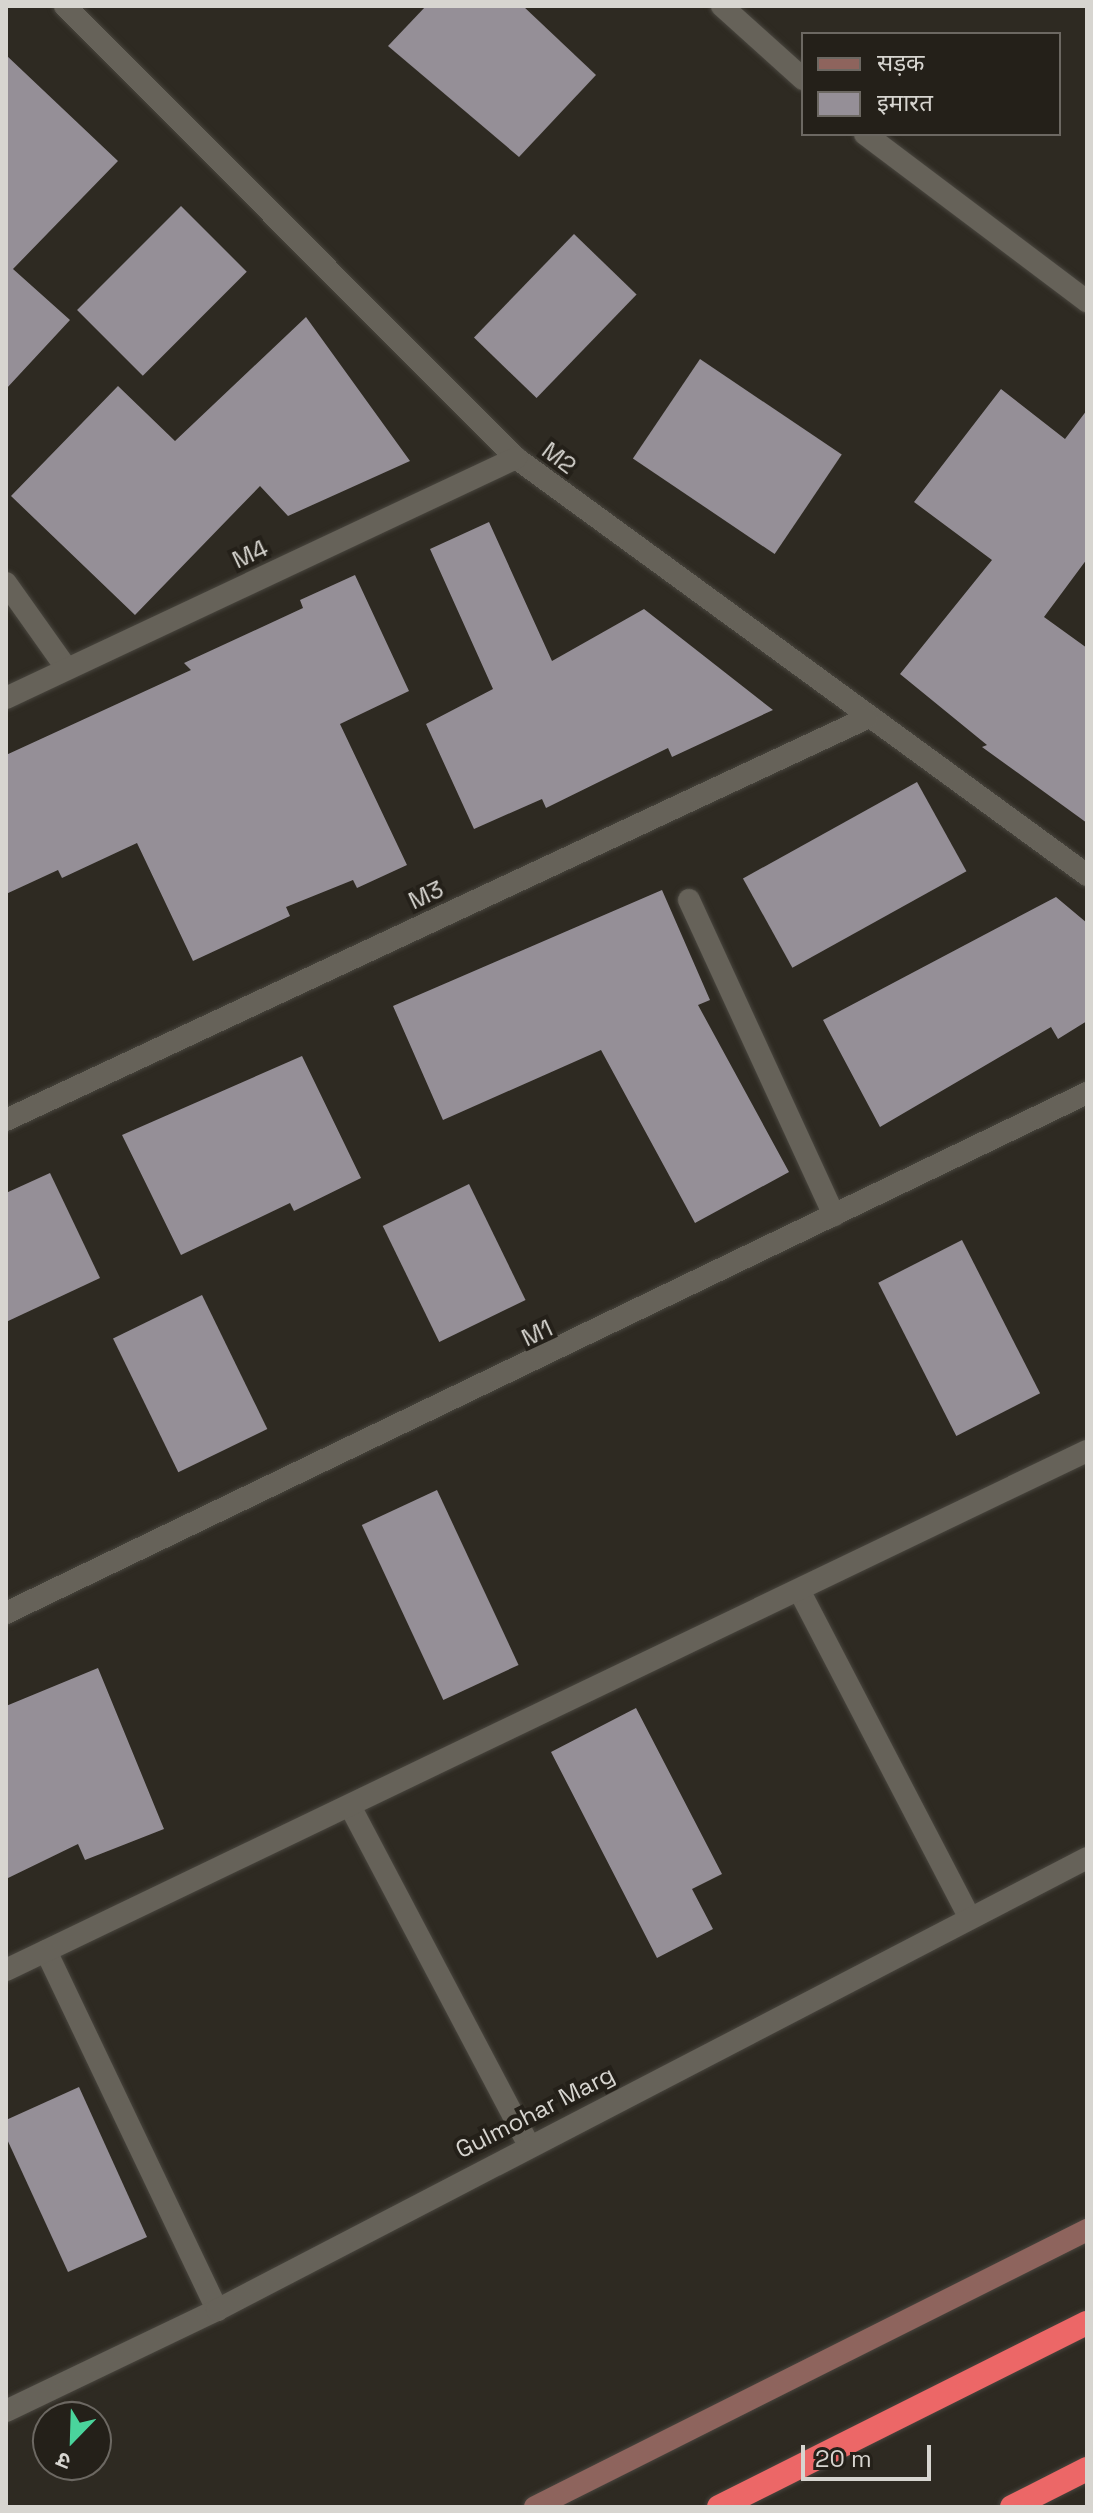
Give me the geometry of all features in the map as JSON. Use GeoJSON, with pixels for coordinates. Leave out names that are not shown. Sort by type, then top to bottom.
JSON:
{"type":"FeatureCollection","features":[{"type":"Feature","properties":{"kind":"highway"},"geometry":{"type":"LineString","coordinates":[[719,2507],[1087,2323]]}},
{"type":"Feature","properties":{"kind":"highway"},"geometry":{"type":"LineString","coordinates":[[1012,2507],[1087,2469]]}},
{"type":"Feature","properties":{"kind":"main road"},"geometry":{"type":"LineString","coordinates":[[535,2507],[1087,2230]]}},
{"type":"Feature","properties":{"kind":"street","name":"M2"},"geometry":{"type":"LineString","coordinates":[[65,6],[516,458],[867,718],[1087,875]]}},
{"type":"Feature","properties":{"kind":"street"},"geometry":{"type":"LineString","coordinates":[[722,6],[801,77]]}},
{"type":"Feature","properties":{"kind":"street"},"geometry":{"type":"LineString","coordinates":[[868,136],[1087,301]]}},
{"type":"Feature","properties":{"kind":"street","name":"M4"},"geometry":{"type":"LineString","coordinates":[[6,698],[516,458]]}},
{"type":"Feature","properties":{"kind":"street"},"geometry":{"type":"LineString","coordinates":[[6,583],[67,669]]}},
{"type":"Feature","properties":{"kind":"street","name":"M3"},"geometry":{"type":"LineString","coordinates":[[6,1120],[867,718]]}},
{"type":"Feature","properties":{"kind":"street"},"geometry":{"type":"LineString","coordinates":[[689,900],[834,1215]]}},
{"type":"Feature","properties":{"kind":"street","name":"M1"},"geometry":{"type":"LineString","coordinates":[[6,1613],[1087,1093]]}},
{"type":"Feature","properties":{"kind":"street"},"geometry":{"type":"LineString","coordinates":[[6,1970],[1087,1451]]}},
{"type":"Feature","properties":{"kind":"street"},"geometry":{"type":"LineString","coordinates":[[799,1590],[970,1918]]}},
{"type":"Feature","properties":{"kind":"street"},"geometry":{"type":"LineString","coordinates":[[350,1806],[528,2144]]}},
{"type":"Feature","properties":{"kind":"street","name":"Gulmohar Marg"},"geometry":{"type":"LineString","coordinates":[[6,2411],[217,2310],[528,2144],[1087,1858]]}},
{"type":"Feature","properties":{"kind":"street"},"geometry":{"type":"LineString","coordinates":[[46,1951],[217,2310]]}},
{"type":"Feature","properties":{"kind":"building"},"geometry":{"type":"Polygon","coordinates":[[[426,6],[523,6],[596,75],[519,157],[388,46],[426,6]]]}},
{"type":"Feature","properties":{"kind":"building"},"geometry":{"type":"Polygon","coordinates":[[[6,55],[118,161],[13,269],[70,320],[6,389],[6,55]]]}},
{"type":"Feature","properties":{"kind":"building"},"geometry":{"type":"Polygon","coordinates":[[[181,206],[247,272],[143,376],[77,310],[181,206]]]}},
{"type":"Feature","properties":{"kind":"building"},"geometry":{"type":"Polygon","coordinates":[[[574,234],[637,294],[537,398],[474,338],[574,234]]]}},
{"type":"Feature","properties":{"kind":"building"},"geometry":{"type":"Polygon","coordinates":[[[306,317],[410,461],[288,516],[260,486],[135,615],[11,496],[118,386],[175,441],[306,317]]]}},
{"type":"Feature","properties":{"kind":"building"},"geometry":{"type":"Polygon","coordinates":[[[700,359],[842,455],[775,554],[633,458],[700,359]]]}},
{"type":"Feature","properties":{"kind":"building"},"geometry":{"type":"Polygon","coordinates":[[[1001,389],[1065,439],[1087,410],[1087,559],[1044,617],[1087,648],[1087,823],[982,747],[987,745],[900,674],[992,560],[914,502],[1001,389]]]}},
{"type":"Feature","properties":{"kind":"building"},"geometry":{"type":"Polygon","coordinates":[[[489,522],[552,661],[644,609],[773,710],[672,757],[668,748],[546,808],[542,799],[474,829],[426,724],[493,689],[430,549],[489,522]]]}},
{"type":"Feature","properties":{"kind":"building"},"geometry":{"type":"Polygon","coordinates":[[[355,575],[409,691],[340,724],[407,865],[357,888],[353,880],[286,907],[290,916],[193,961],[137,843],[62,878],[58,870],[6,894],[6,755],[191,670],[184,663],[303,608],[300,600],[355,575]]]}},
{"type":"Feature","properties":{"kind":"building"},"geometry":{"type":"Polygon","coordinates":[[[917,782],[966,871],[792,968],[743,878],[917,782]]]}},
{"type":"Feature","properties":{"kind":"building"},"geometry":{"type":"Polygon","coordinates":[[[662,890],[710,1000],[698,1005],[789,1172],[695,1223],[601,1050],[443,1120],[393,1006],[662,890]]]}},
{"type":"Feature","properties":{"kind":"building"},"geometry":{"type":"Polygon","coordinates":[[[1056,897],[1087,923],[1087,1021],[1058,1039],[1051,1027],[880,1127],[823,1020],[1056,897]]]}},
{"type":"Feature","properties":{"kind":"building"},"geometry":{"type":"Polygon","coordinates":[[[302,1056],[361,1178],[294,1211],[290,1203],[181,1255],[122,1135],[302,1056]]]}},
{"type":"Feature","properties":{"kind":"building"},"geometry":{"type":"Polygon","coordinates":[[[50,1173],[100,1278],[6,1322],[6,1193],[50,1173]]]}},
{"type":"Feature","properties":{"kind":"building"},"geometry":{"type":"Polygon","coordinates":[[[469,1184],[526,1300],[439,1342],[383,1226],[469,1184]]]}},
{"type":"Feature","properties":{"kind":"building"},"geometry":{"type":"Polygon","coordinates":[[[962,1240],[1040,1393],[956,1436],[878,1283],[962,1240]]]}},
{"type":"Feature","properties":{"kind":"building"},"geometry":{"type":"Polygon","coordinates":[[[202,1295],[267,1429],[178,1472],[113,1338],[202,1295]]]}},
{"type":"Feature","properties":{"kind":"building"},"geometry":{"type":"Polygon","coordinates":[[[437,1490],[519,1665],[443,1700],[362,1525],[437,1490]]]}},
{"type":"Feature","properties":{"kind":"building"},"geometry":{"type":"Polygon","coordinates":[[[98,1668],[164,1829],[85,1860],[78,1844],[6,1879],[6,1706],[98,1668]]]}},
{"type":"Feature","properties":{"kind":"building"},"geometry":{"type":"Polygon","coordinates":[[[636,1708],[722,1874],[692,1889],[713,1929],[657,1958],[551,1752],[636,1708]]]}},
{"type":"Feature","properties":{"kind":"building"},"geometry":{"type":"Polygon","coordinates":[[[79,2087],[147,2237],[68,2272],[6,2137],[6,2120],[79,2087]]]}}]}
